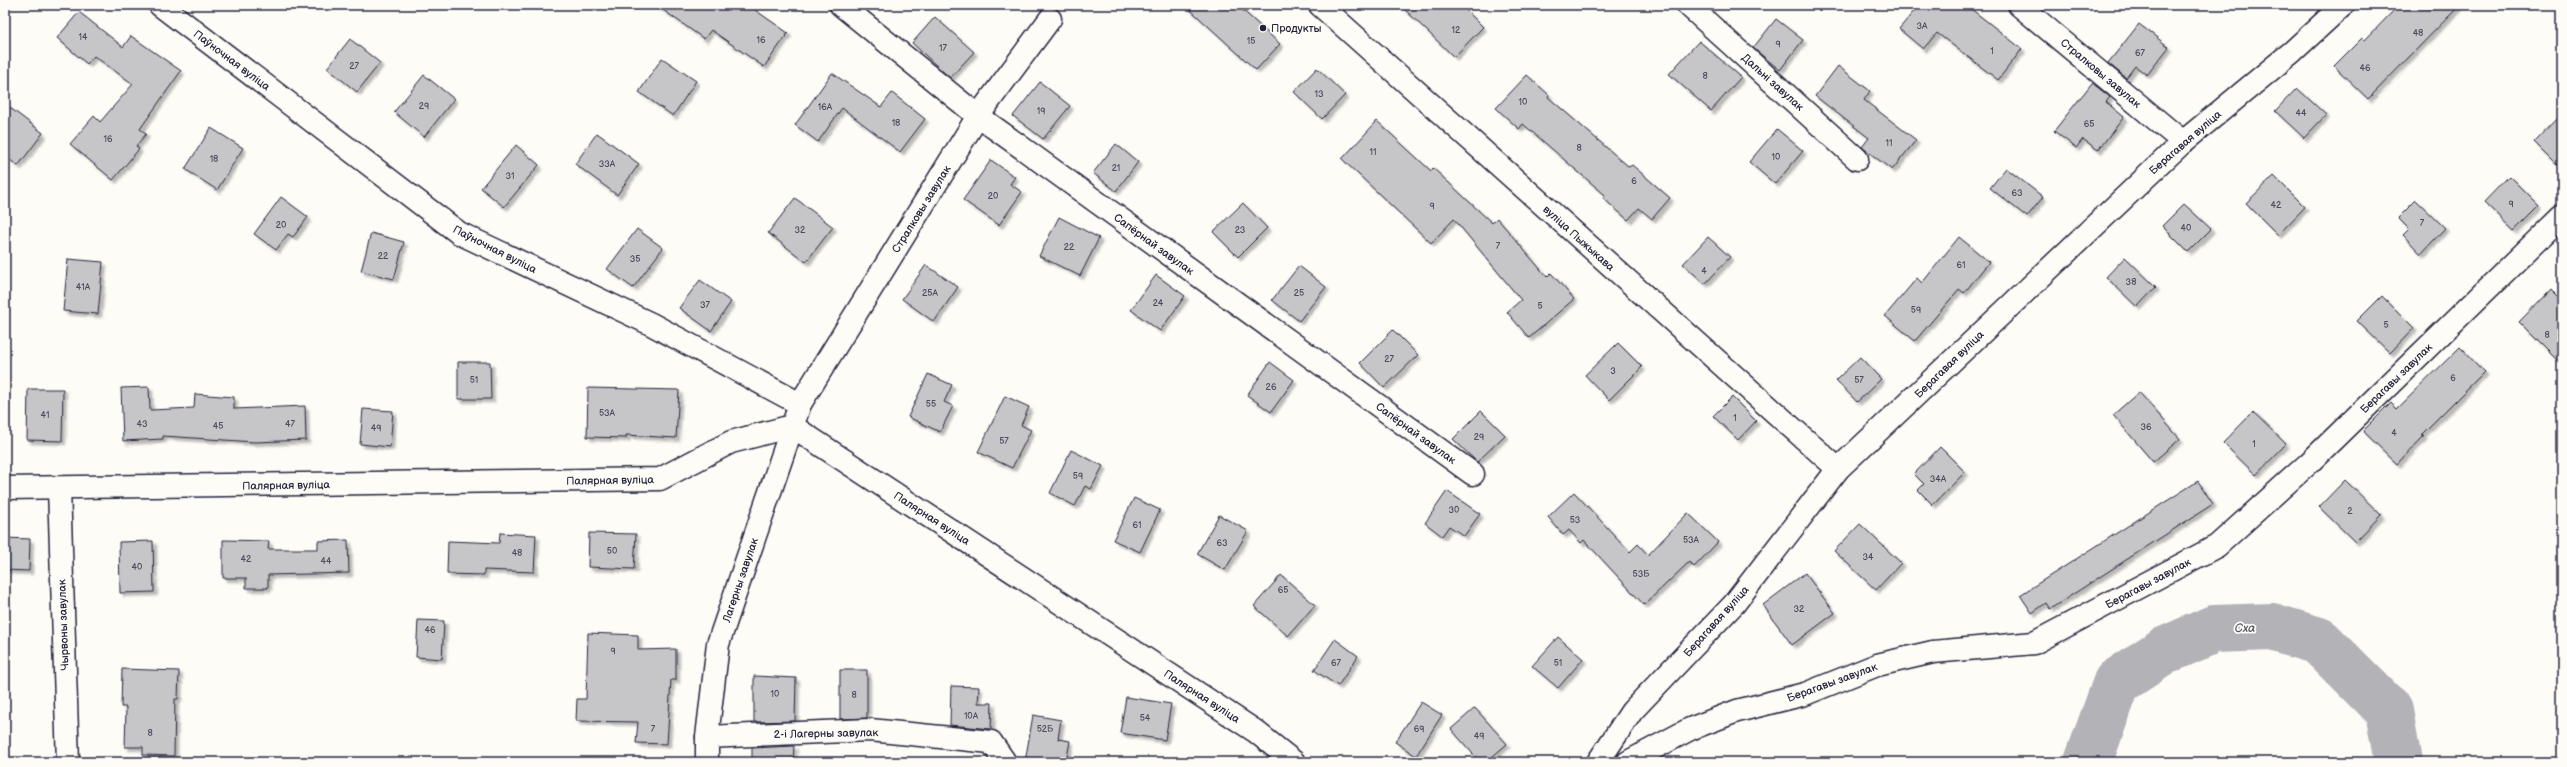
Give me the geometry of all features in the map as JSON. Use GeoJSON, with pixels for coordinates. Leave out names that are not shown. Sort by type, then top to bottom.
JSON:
{"type":"FeatureCollection","features":[{"type":"Feature","properties":{"kind":"street","name":"Паўночная вуліца"},"geometry":{"type":"LineString","coordinates":[[160,5],[459,233],[650,324],[800,404]]}},
{"type":"Feature","properties":{"kind":"street","name":"Сапёрнай завулак"},"geometry":{"type":"LineString","coordinates":[[841,5],[978,116],[1472,474]]}},
{"type":"Feature","properties":{"kind":"street","name":"вуліца Пыжыкава"},"geometry":{"type":"LineString","coordinates":[[1320,5],[1838,469]]}},
{"type":"Feature","properties":{"kind":"street","name":"Дальні завулак"},"geometry":{"type":"LineString","coordinates":[[1688,5],[1857,159]]}},
{"type":"Feature","properties":{"kind":"street","name":"Стралковы завулак"},"geometry":{"type":"LineString","coordinates":[[2019,5],[2183,142]]}},
{"type":"Feature","properties":{"kind":"street","name":"Берагавая вуліца"},"geometry":{"type":"LineString","coordinates":[[1598,762],[1632,711],[1734,604],[1838,469],[2183,142],[2292,52],[2343,5]]}},
{"type":"Feature","properties":{"kind":"street","name":"Стралковы завулак"},"geometry":{"type":"LineString","coordinates":[[800,404],[978,116],[1050,19]]}},
{"type":"Feature","properties":{"kind":"street","name":"Берагавы завулак"},"geometry":{"type":"LineString","coordinates":[[1628,762],[1690,729],[1737,710],[1805,694],[1878,665],[1933,652],[2034,643],[2217,546],[2309,463],[2562,216]]}},
{"type":"Feature","properties":{"kind":"street","name":"Лагерны завулак"},"geometry":{"type":"LineString","coordinates":[[707,762],[707,737],[718,644],[800,404]]}},
{"type":"Feature","properties":{"kind":"street","name":"Палярная вуліца"},"geometry":{"type":"LineString","coordinates":[[5,488],[660,479],[731,442],[792,426],[1255,731],[1294,762]]}},
{"type":"Feature","properties":{"kind":"street","name":"Чырвоны завулак"},"geometry":{"type":"LineString","coordinates":[[59,488],[68,762]]}},
{"type":"Feature","properties":{"kind":"street","name":"2-і Лагерны завулак"},"geometry":{"type":"LineString","coordinates":[[707,737],[870,730],[991,742],[1005,762]]}},
{"type":"Feature","properties":{"kind":"building"},"geometry":{"type":"Polygon","coordinates":[[[656,5],[748,5],[788,33],[764,67],[711,30],[704,39],[656,5]]]}},
{"type":"Feature","properties":{"kind":"building"},"geometry":{"type":"Polygon","coordinates":[[[1185,5],[1237,5],[1280,44],[1256,70],[1185,5]]]}},
{"type":"Feature","properties":{"kind":"building"},"geometry":{"type":"Polygon","coordinates":[[[1400,5],[1461,5],[1483,27],[1454,57],[1400,5]]]}},
{"type":"Feature","properties":{"kind":"building"},"geometry":{"type":"Polygon","coordinates":[[[1919,5],[1966,5],[2022,49],[1998,80],[1937,33],[1923,49],[1899,29],[1919,5]]]}},
{"type":"Feature","properties":{"kind":"building"},"geometry":{"type":"Polygon","coordinates":[[[2399,5],[2460,5],[2368,99],[2334,66],[2362,38],[2365,40],[2399,5]]]}},
{"type":"Feature","properties":{"kind":"building"},"geometry":{"type":"Polygon","coordinates":[[[79,12],[123,47],[131,36],[181,71],[140,129],[146,134],[136,146],[139,149],[113,180],[70,144],[94,116],[100,122],[133,84],[94,56],[87,64],[57,38],[79,12]]]}},
{"type":"Feature","properties":{"kind":"building"},"geometry":{"type":"Polygon","coordinates":[[[935,17],[974,52],[950,78],[912,43],[935,17]]]}},
{"type":"Feature","properties":{"kind":"building"},"geometry":{"type":"Polygon","coordinates":[[[1776,19],[1803,40],[1780,70],[1753,48],[1776,19]]]}},
{"type":"Feature","properties":{"kind":"building"},"geometry":{"type":"Polygon","coordinates":[[[2139,24],[2169,47],[2147,75],[2135,66],[2126,78],[2108,63],[2139,24]]]}},
{"type":"Feature","properties":{"kind":"building"},"geometry":{"type":"Polygon","coordinates":[[[350,39],[380,63],[357,92],[327,68],[350,39]]]}},
{"type":"Feature","properties":{"kind":"building"},"geometry":{"type":"Polygon","coordinates":[[[1699,41],[1741,77],[1711,111],[1669,74],[1699,41]]]}},
{"type":"Feature","properties":{"kind":"building"},"geometry":{"type":"Polygon","coordinates":[[[662,58],[696,81],[673,116],[639,92],[662,58]]]}},
{"type":"Feature","properties":{"kind":"building"},"geometry":{"type":"Polygon","coordinates":[[[1838,66],[1870,91],[1864,100],[1916,140],[1892,170],[1862,147],[1869,138],[1815,96],[1838,66]]]}},
{"type":"Feature","properties":{"kind":"building"},"geometry":{"type":"Polygon","coordinates":[[[1317,68],[1345,95],[1322,119],[1294,92],[1317,68]]]}},
{"type":"Feature","properties":{"kind":"building"},"geometry":{"type":"Polygon","coordinates":[[[832,73],[881,107],[892,93],[925,119],[900,152],[842,108],[818,142],[795,125],[832,73]]]}},
{"type":"Feature","properties":{"kind":"building"},"geometry":{"type":"Polygon","coordinates":[[[424,75],[454,99],[424,137],[394,112],[424,75]]]}},
{"type":"Feature","properties":{"kind":"building"},"geometry":{"type":"Polygon","coordinates":[[[1527,75],[1549,95],[1548,97],[1629,167],[1632,165],[1670,198],[1652,219],[1639,208],[1628,220],[1603,198],[1605,195],[1523,124],[1519,129],[1496,108],[1527,75]]]}},
{"type":"Feature","properties":{"kind":"building"},"geometry":{"type":"Polygon","coordinates":[[[1040,82],[1070,106],[1043,139],[1013,116],[1040,82]]]}},
{"type":"Feature","properties":{"kind":"building"},"geometry":{"type":"Polygon","coordinates":[[[2092,83],[2110,97],[2106,102],[2124,117],[2098,150],[2083,139],[2076,148],[2054,131],[2092,83]]]}},
{"type":"Feature","properties":{"kind":"building"},"geometry":{"type":"Polygon","coordinates":[[[2297,88],[2326,115],[2304,138],[2275,111],[2297,88]]]}},
{"type":"Feature","properties":{"kind":"building"},"geometry":{"type":"Polygon","coordinates":[[[5,104],[43,133],[18,166],[5,156],[5,104]]]}},
{"type":"Feature","properties":{"kind":"building"},"geometry":{"type":"Polygon","coordinates":[[[2562,113],[2562,170],[2534,142],[2562,113]]]}},
{"type":"Feature","properties":{"kind":"building"},"geometry":{"type":"Polygon","coordinates":[[[1377,121],[1431,171],[1433,168],[1492,223],[1497,218],[1547,277],[1551,273],[1574,299],[1529,338],[1507,312],[1521,300],[1454,219],[1431,243],[1342,159],[1377,121]]]}},
{"type":"Feature","properties":{"kind":"building"},"geometry":{"type":"Polygon","coordinates":[[[211,128],[243,148],[217,190],[185,169],[211,128]]]}},
{"type":"Feature","properties":{"kind":"building"},"geometry":{"type":"Polygon","coordinates":[[[1777,129],[1803,151],[1775,184],[1749,162],[1777,129]]]}},
{"type":"Feature","properties":{"kind":"building"},"geometry":{"type":"Polygon","coordinates":[[[597,133],[639,164],[617,195],[575,164],[597,133]]]}},
{"type":"Feature","properties":{"kind":"building"},"geometry":{"type":"Polygon","coordinates":[[[1116,144],[1138,162],[1116,191],[1093,173],[1116,144]]]}},
{"type":"Feature","properties":{"kind":"building"},"geometry":{"type":"Polygon","coordinates":[[[516,145],[539,165],[504,207],[481,188],[516,145]]]}},
{"type":"Feature","properties":{"kind":"building"},"geometry":{"type":"Polygon","coordinates":[[[991,160],[1015,177],[1010,184],[1022,192],[999,225],[963,200],[991,160]]]}},
{"type":"Feature","properties":{"kind":"building"},"geometry":{"type":"Polygon","coordinates":[[[2006,168],[2043,197],[2027,217],[1990,188],[2006,168]]]}},
{"type":"Feature","properties":{"kind":"building"},"geometry":{"type":"Polygon","coordinates":[[[2274,176],[2305,207],[2278,235],[2246,203],[2274,176]]]}},
{"type":"Feature","properties":{"kind":"building"},"geometry":{"type":"Polygon","coordinates":[[[2509,176],[2539,206],[2514,231],[2484,202],[2509,176]]]}},
{"type":"Feature","properties":{"kind":"building"},"geometry":{"type":"Polygon","coordinates":[[[281,197],[308,217],[293,237],[288,234],[276,250],[254,234],[281,197]]]}},
{"type":"Feature","properties":{"kind":"building"},"geometry":{"type":"Polygon","coordinates":[[[795,198],[833,227],[806,262],[768,233],[795,198]]]}},
{"type":"Feature","properties":{"kind":"building"},"geometry":{"type":"Polygon","coordinates":[[[2416,200],[2445,228],[2421,254],[2403,235],[2409,229],[2398,218],[2416,200]]]}},
{"type":"Feature","properties":{"kind":"building"},"geometry":{"type":"Polygon","coordinates":[[[1243,203],[1267,228],[1238,257],[1213,232],[1243,203]]]}},
{"type":"Feature","properties":{"kind":"building"},"geometry":{"type":"Polygon","coordinates":[[[2184,204],[2211,229],[2188,252],[2162,226],[2184,204]]]}},
{"type":"Feature","properties":{"kind":"building"},"geometry":{"type":"Polygon","coordinates":[[[1059,217],[1099,238],[1080,276],[1039,256],[1059,217]]]}},
{"type":"Feature","properties":{"kind":"building"},"geometry":{"type":"Polygon","coordinates":[[[637,229],[663,248],[633,288],[607,269],[637,229]]]}},
{"type":"Feature","properties":{"kind":"building"},"geometry":{"type":"Polygon","coordinates":[[[371,233],[404,242],[394,279],[361,271],[371,233]]]}},
{"type":"Feature","properties":{"kind":"building"},"geometry":{"type":"Polygon","coordinates":[[[1708,237],[1730,257],[1705,284],[1683,264],[1708,237]]]}},
{"type":"Feature","properties":{"kind":"building"},"geometry":{"type":"Polygon","coordinates":[[[1959,237],[1989,262],[1964,293],[1959,289],[1915,341],[1885,316],[1917,278],[1922,283],[1959,237]]]}},
{"type":"Feature","properties":{"kind":"building"},"geometry":{"type":"Polygon","coordinates":[[[2125,257],[2156,287],[2137,307],[2106,277],[2125,257]]]}},
{"type":"Feature","properties":{"kind":"building"},"geometry":{"type":"Polygon","coordinates":[[[68,259],[103,262],[98,314],[63,311],[68,259]]]}},
{"type":"Feature","properties":{"kind":"building"},"geometry":{"type":"Polygon","coordinates":[[[926,265],[958,287],[934,322],[902,299],[926,265]]]}},
{"type":"Feature","properties":{"kind":"building"},"geometry":{"type":"Polygon","coordinates":[[[1299,266],[1326,287],[1299,321],[1272,300],[1299,266]]]}},
{"type":"Feature","properties":{"kind":"building"},"geometry":{"type":"Polygon","coordinates":[[[1156,275],[1185,296],[1160,331],[1131,310],[1156,275]]]}},
{"type":"Feature","properties":{"kind":"building"},"geometry":{"type":"Polygon","coordinates":[[[700,280],[731,302],[711,331],[679,308],[700,280]]]}},
{"type":"Feature","properties":{"kind":"building"},"geometry":{"type":"Polygon","coordinates":[[[2550,290],[2562,302],[2562,365],[2519,322],[2550,290]]]}},
{"type":"Feature","properties":{"kind":"building"},"geometry":{"type":"Polygon","coordinates":[[[2382,296],[2414,328],[2390,353],[2357,321],[2382,296]]]}},
{"type":"Feature","properties":{"kind":"building"},"geometry":{"type":"Polygon","coordinates":[[[1393,330],[1418,355],[1384,388],[1360,363],[1393,330]]]}},
{"type":"Feature","properties":{"kind":"building"},"geometry":{"type":"Polygon","coordinates":[[[1618,343],[1642,367],[1609,400],[1585,375],[1618,343]]]}},
{"type":"Feature","properties":{"kind":"building"},"geometry":{"type":"Polygon","coordinates":[[[2460,347],[2484,372],[2422,434],[2424,436],[2397,464],[2363,431],[2391,403],[2397,409],[2460,347]]]}},
{"type":"Feature","properties":{"kind":"building"},"geometry":{"type":"Polygon","coordinates":[[[1860,357],[1881,379],[1857,402],[1836,380],[1860,357]]]}},
{"type":"Feature","properties":{"kind":"building"},"geometry":{"type":"Polygon","coordinates":[[[458,362],[490,362],[491,399],[458,399],[458,362]]]}},
{"type":"Feature","properties":{"kind":"building"},"geometry":{"type":"Polygon","coordinates":[[[1270,362],[1294,380],[1271,412],[1247,395],[1270,362]]]}},
{"type":"Feature","properties":{"kind":"building"},"geometry":{"type":"Polygon","coordinates":[[[928,374],[952,385],[944,402],[953,406],[940,432],[908,417],[928,374]]]}},
{"type":"Feature","properties":{"kind":"building"},"geometry":{"type":"Polygon","coordinates":[[[149,387],[150,410],[194,408],[195,394],[234,397],[234,409],[305,406],[306,440],[255,442],[163,436],[163,439],[123,441],[121,388],[149,387]]]}},
{"type":"Feature","properties":{"kind":"building"},"geometry":{"type":"Polygon","coordinates":[[[588,388],[679,390],[676,438],[626,435],[626,438],[587,437],[588,388]]]}},
{"type":"Feature","properties":{"kind":"building"},"geometry":{"type":"Polygon","coordinates":[[[28,389],[63,389],[62,441],[27,440],[28,389]]]}},
{"type":"Feature","properties":{"kind":"building"},"geometry":{"type":"Polygon","coordinates":[[[2139,392],[2180,439],[2153,462],[2113,415],[2139,392]]]}},
{"type":"Feature","properties":{"kind":"building"},"geometry":{"type":"Polygon","coordinates":[[[1005,396],[1029,407],[1021,425],[1031,430],[1012,468],[978,452],[1005,396]]]}},
{"type":"Feature","properties":{"kind":"building"},"geometry":{"type":"Polygon","coordinates":[[[1732,397],[1756,421],[1738,440],[1713,416],[1732,397]]]}},
{"type":"Feature","properties":{"kind":"building"},"geometry":{"type":"Polygon","coordinates":[[[363,409],[393,411],[390,447],[360,444],[363,409]]]}},
{"type":"Feature","properties":{"kind":"building"},"geometry":{"type":"Polygon","coordinates":[[[1481,411],[1505,435],[1477,462],[1453,439],[1481,411]]]}},
{"type":"Feature","properties":{"kind":"building"},"geometry":{"type":"Polygon","coordinates":[[[2253,412],[2286,444],[2256,475],[2223,443],[2253,412]]]}},
{"type":"Feature","properties":{"kind":"building"},"geometry":{"type":"Polygon","coordinates":[[[1940,447],[1965,472],[1933,505],[1918,490],[1924,484],[1914,474],[1940,447]]]}},
{"type":"Feature","properties":{"kind":"building"},"geometry":{"type":"Polygon","coordinates":[[[1071,450],[1103,466],[1091,489],[1085,486],[1075,506],[1050,493],[1071,450]]]}},
{"type":"Feature","properties":{"kind":"building"},"geometry":{"type":"Polygon","coordinates":[[[2345,480],[2381,515],[2355,542],[2319,507],[2345,480]]]}},
{"type":"Feature","properties":{"kind":"building"},"geometry":{"type":"Polygon","coordinates":[[[2198,481],[2213,504],[2050,609],[2046,603],[2032,613],[2020,595],[2198,481]]]}},
{"type":"Feature","properties":{"kind":"building"},"geometry":{"type":"Polygon","coordinates":[[[1447,491],[1480,514],[1464,536],[1449,526],[1442,536],[1425,523],[1447,491]]]}},
{"type":"Feature","properties":{"kind":"building"},"geometry":{"type":"Polygon","coordinates":[[[1574,492],[1630,552],[1638,544],[1648,555],[1688,513],[1718,542],[1694,567],[1689,562],[1644,605],[1584,540],[1581,543],[1569,530],[1563,535],[1548,517],[1574,492]]]}},
{"type":"Feature","properties":{"kind":"building"},"geometry":{"type":"Polygon","coordinates":[[[1134,498],[1160,510],[1140,552],[1113,540],[1134,498]]]}},
{"type":"Feature","properties":{"kind":"building"},"geometry":{"type":"Polygon","coordinates":[[[1219,515],[1248,531],[1225,570],[1197,554],[1219,515]]]}},
{"type":"Feature","properties":{"kind":"building"},"geometry":{"type":"Polygon","coordinates":[[[1860,524],[1901,563],[1876,590],[1834,551],[1860,524]]]}},
{"type":"Feature","properties":{"kind":"building"},"geometry":{"type":"Polygon","coordinates":[[[500,533],[536,535],[534,572],[484,570],[484,575],[447,574],[448,541],[499,543],[500,533]]]}},
{"type":"Feature","properties":{"kind":"building"},"geometry":{"type":"Polygon","coordinates":[[[589,533],[636,534],[634,569],[588,567],[589,533]]]}},
{"type":"Feature","properties":{"kind":"building"},"geometry":{"type":"Polygon","coordinates":[[[5,538],[30,539],[29,571],[5,570],[5,538]]]}},
{"type":"Feature","properties":{"kind":"building"},"geometry":{"type":"Polygon","coordinates":[[[223,540],[269,541],[268,549],[318,549],[318,541],[348,540],[349,573],[268,575],[268,588],[246,588],[246,578],[223,578],[223,540]]]}},
{"type":"Feature","properties":{"kind":"building"},"geometry":{"type":"Polygon","coordinates":[[[153,541],[154,592],[120,593],[119,542],[153,541]]]}},
{"type":"Feature","properties":{"kind":"building"},"geometry":{"type":"Polygon","coordinates":[[[1805,573],[1835,613],[1792,645],[1763,605],[1805,573]]]}},
{"type":"Feature","properties":{"kind":"building"},"geometry":{"type":"Polygon","coordinates":[[[1281,575],[1315,605],[1288,636],[1254,606],[1281,575]]]}},
{"type":"Feature","properties":{"kind":"building"},"geometry":{"type":"Polygon","coordinates":[[[418,620],[444,621],[442,659],[416,657],[418,620]]]}},
{"type":"Feature","properties":{"kind":"building"},"geometry":{"type":"Polygon","coordinates":[[[588,633],[638,635],[638,650],[676,649],[676,680],[671,680],[667,744],[636,743],[638,722],[576,721],[577,699],[586,699],[588,633]]]}},
{"type":"Feature","properties":{"kind":"building"},"geometry":{"type":"Polygon","coordinates":[[[1558,637],[1583,659],[1558,688],[1532,666],[1558,637]]]}},
{"type":"Feature","properties":{"kind":"building"},"geometry":{"type":"Polygon","coordinates":[[[1335,639],[1358,656],[1338,686],[1314,670],[1335,639]]]}},
{"type":"Feature","properties":{"kind":"building"},"geometry":{"type":"Polygon","coordinates":[[[122,669],[179,671],[178,699],[175,699],[174,756],[143,755],[143,747],[125,747],[126,707],[121,707],[122,669]]]}},
{"type":"Feature","properties":{"kind":"building"},"geometry":{"type":"Polygon","coordinates":[[[840,670],[867,670],[867,718],[840,719],[840,670]]]}},
{"type":"Feature","properties":{"kind":"building"},"geometry":{"type":"Polygon","coordinates":[[[754,676],[796,678],[795,721],[754,722],[754,676]]]}},
{"type":"Feature","properties":{"kind":"building"},"geometry":{"type":"Polygon","coordinates":[[[951,686],[979,687],[978,703],[992,703],[991,729],[950,725],[951,686]]]}},
{"type":"Feature","properties":{"kind":"building"},"geometry":{"type":"Polygon","coordinates":[[[1126,697],[1171,704],[1165,740],[1120,733],[1126,697]]]}},
{"type":"Feature","properties":{"kind":"building"},"geometry":{"type":"Polygon","coordinates":[[[1421,702],[1442,715],[1416,756],[1395,742],[1421,702]]]}},
{"type":"Feature","properties":{"kind":"building"},"geometry":{"type":"Polygon","coordinates":[[[1475,708],[1507,744],[1486,762],[1480,762],[1451,729],[1475,708]]]}},
{"type":"Feature","properties":{"kind":"building"},"geometry":{"type":"Polygon","coordinates":[[[1033,715],[1061,720],[1058,739],[1070,741],[1066,762],[1025,762],[1033,715]]]}},
{"type":"Feature","properties":{"kind":"building"},"geometry":{"type":"Polygon","coordinates":[[[794,746],[793,762],[752,762],[752,748],[794,746]]]}},
{"type":"Feature","properties":{"kind":"waterway","name":"Сха"},"geometry":{"type":"LineString","coordinates":[[2088,762],[2117,682],[2164,651],[2214,629],[2272,627],[2319,641],[2389,711],[2398,762]]}},
{"type":"Feature","properties":{"kind":"place","name":"Продукты"},"geometry":{"type":"Point","coordinates":[1263,28]}}]}
